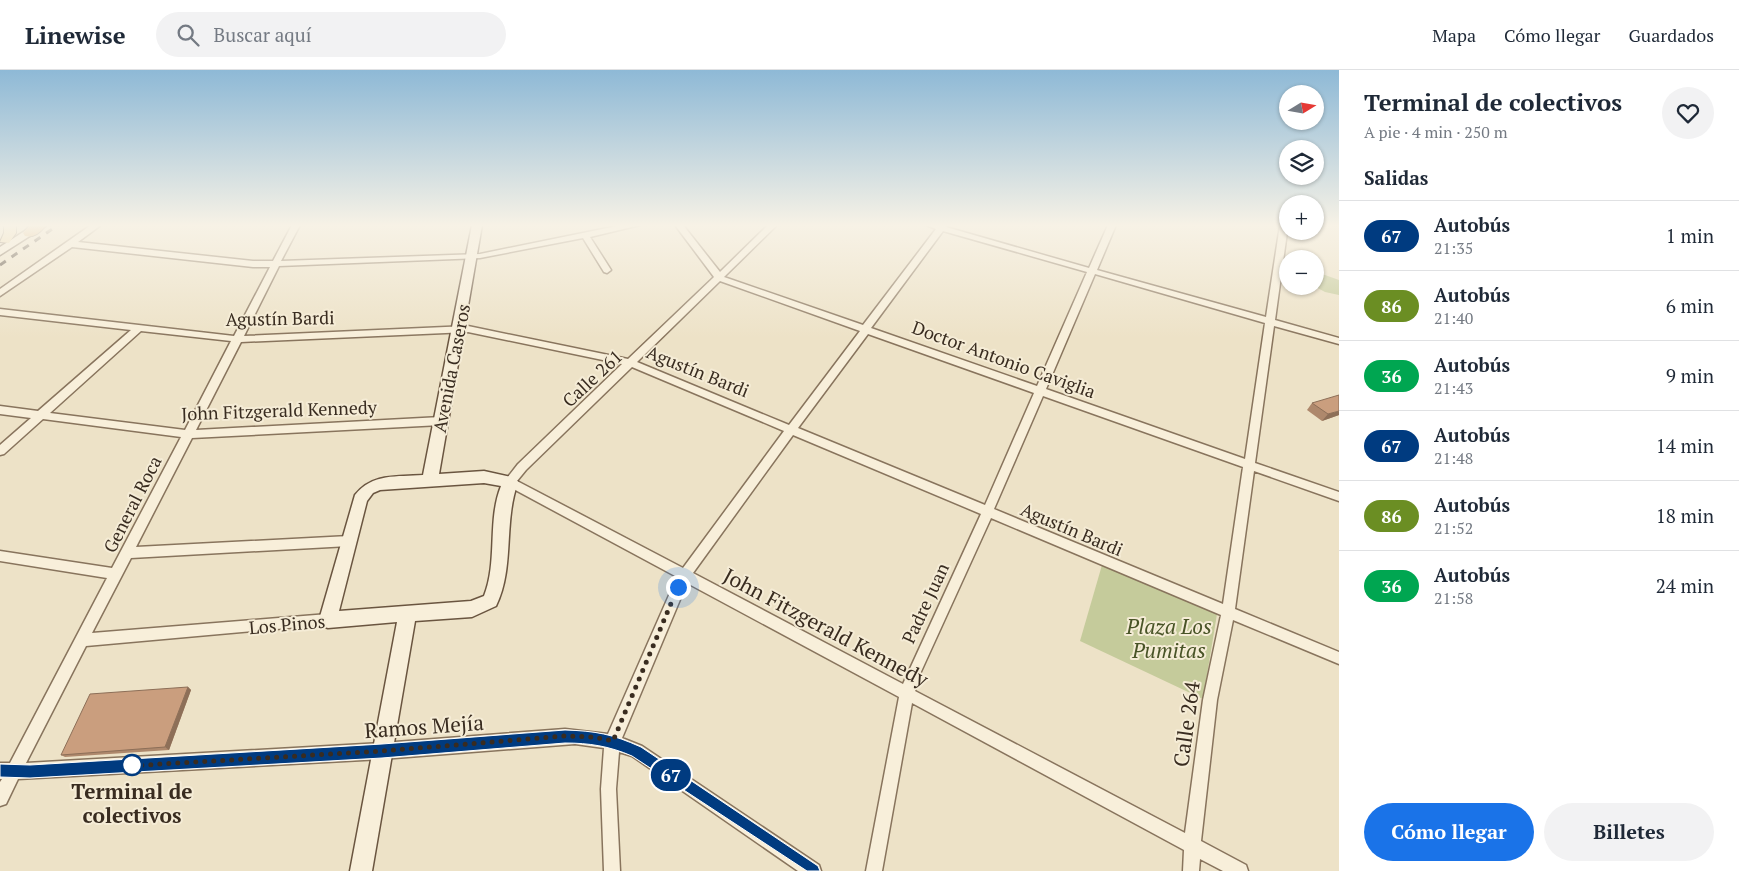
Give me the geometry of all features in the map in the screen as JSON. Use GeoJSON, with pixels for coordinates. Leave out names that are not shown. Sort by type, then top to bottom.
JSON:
{"type":"FeatureCollection","features":[{"type":"Feature","properties":{"kind":"street"},"geometry":{"type":"LineString","coordinates":[[0,293],[44,262]]}},
{"type":"Feature","properties":{"kind":"street"},"geometry":{"type":"LineString","coordinates":[[238,262],[253,264],[316,262]]}},
{"type":"Feature","properties":{"kind":"street","name":"Avenida Caseros"},"geometry":{"type":"LineString","coordinates":[[430,480],[471,262]]}},
{"type":"Feature","properties":{"kind":"street"},"geometry":{"type":"LineString","coordinates":[[602,262],[607,270]]}},
{"type":"Feature","properties":{"kind":"street"},"geometry":{"type":"LineString","coordinates":[[708,262],[720,278]]}},
{"type":"Feature","properties":{"kind":"street","name":"Calle 261"},"geometry":{"type":"LineString","coordinates":[[510,482],[522,467],[736,262]]}},
{"type":"Feature","properties":{"kind":"street"},"geometry":{"type":"LineString","coordinates":[[612,871],[609,780],[613,741],[674,596],[685,575],[915,262]]}},
{"type":"Feature","properties":{"kind":"street"},"geometry":{"type":"LineString","coordinates":[[1065,262],[1270,323],[1339,341]]}},
{"type":"Feature","properties":{"kind":"street","name":"Padre Juan"},"geometry":{"type":"LineString","coordinates":[[874,871],[906,694],[912,676],[987,513],[1095,262]]}},
{"type":"Feature","properties":{"kind":"street","name":"Calle 264"},"geometry":{"type":"LineString","coordinates":[[1191,871],[1192,845],[1210,700],[1228,612],[1279,262]]}},
{"type":"Feature","properties":{"kind":"street","name":"General Roca"},"geometry":{"type":"LineString","coordinates":[[0,798],[7,771],[82,640],[276,264]]}},
{"type":"Feature","properties":{"kind":"street","name":"Doctor Antonio Caviglia"},"geometry":{"type":"LineString","coordinates":[[720,278],[866,328],[1339,497]]}},
{"type":"Feature","properties":{"kind":"street","name":"Agustín Bardi"},"geometry":{"type":"LineString","coordinates":[[0,312],[237,339],[458,329],[476,330],[631,363],[987,513],[1339,658]]}},
{"type":"Feature","properties":{"kind":"street"},"geometry":{"type":"LineString","coordinates":[[0,451],[139,328]]}},
{"type":"Feature","properties":{"kind":"street","name":"John Fitzgerald Kennedy"},"geometry":{"type":"LineString","coordinates":[[0,410],[188,434],[440,421]]}},
{"type":"Feature","properties":{"kind":"street","name":"John Fitzgerald Kennedy"},"geometry":{"type":"LineString","coordinates":[[349,541],[360,499],[368,489],[378,484],[484,477],[510,482],[1240,871]]}},
{"type":"Feature","properties":{"kind":"street","name":"Los Pinos"},"geometry":{"type":"LineString","coordinates":[[82,640],[472,609],[490,601],[497,584],[502,502],[510,482]]}},
{"type":"Feature","properties":{"kind":"street"},"geometry":{"type":"LineString","coordinates":[[127,553],[349,541],[328,620]]}},
{"type":"Feature","properties":{"kind":"street"},"geometry":{"type":"LineString","coordinates":[[0,556],[116,574]]}},
{"type":"Feature","properties":{"kind":"street"},"geometry":{"type":"LineString","coordinates":[[361,871],[407,614]]}},
{"type":"Feature","properties":{"kind":"street","name":"Ramos Mejía"},"geometry":{"type":"LineString","coordinates":[[7,771],[382,751],[565,736],[593,737],[613,741],[637,751],[812,871]]}},
{"type":"Feature","properties":{"kind":"green space"},"geometry":{"type":"Polygon","coordinates":[[[1324,275],[1339,280],[1339,295],[1325,292],[1324,275]]]}},
{"type":"Feature","properties":{"kind":"green space","name":"Plaza Los Pumitas"},"geometry":{"type":"Polygon","coordinates":[[[1102,565],[1217,614],[1203,699],[1080,641],[1102,565]]]}},
{"type":"Feature","properties":{"kind":"building"},"geometry":{"type":"Polygon","coordinates":[[[1339,395],[1339,411],[1328,414],[1312,403],[1339,395]]]}},
{"type":"Feature","properties":{"kind":"building","name":"Terminal de colectivos"},"geometry":{"type":"Polygon","coordinates":[[[188,687],[165,747],[61,755],[90,694],[188,687]]]}},
{"type":"Feature","properties":{"kind":"railway"},"geometry":{"type":"LineString","coordinates":[[0,265],[4,262]]}},
{"type":"Feature","properties":{"kind":"bus line","name":"67"},"geometry":{"type":"LineString","coordinates":[[0,770],[14,772],[382,751],[565,736],[593,737],[613,741],[637,751],[812,871]]}},
{"type":"Feature","properties":{"kind":"place","name":"Terminal de colectivos"},"geometry":{"type":"Point","coordinates":[132,765]}},
{"type":"Feature","properties":{"kind":"route"},"geometry":{"type":"LineString","coordinates":[[132,765],[128,766],[382,751],[565,736],[593,737],[613,741],[678,587]]}}]}
